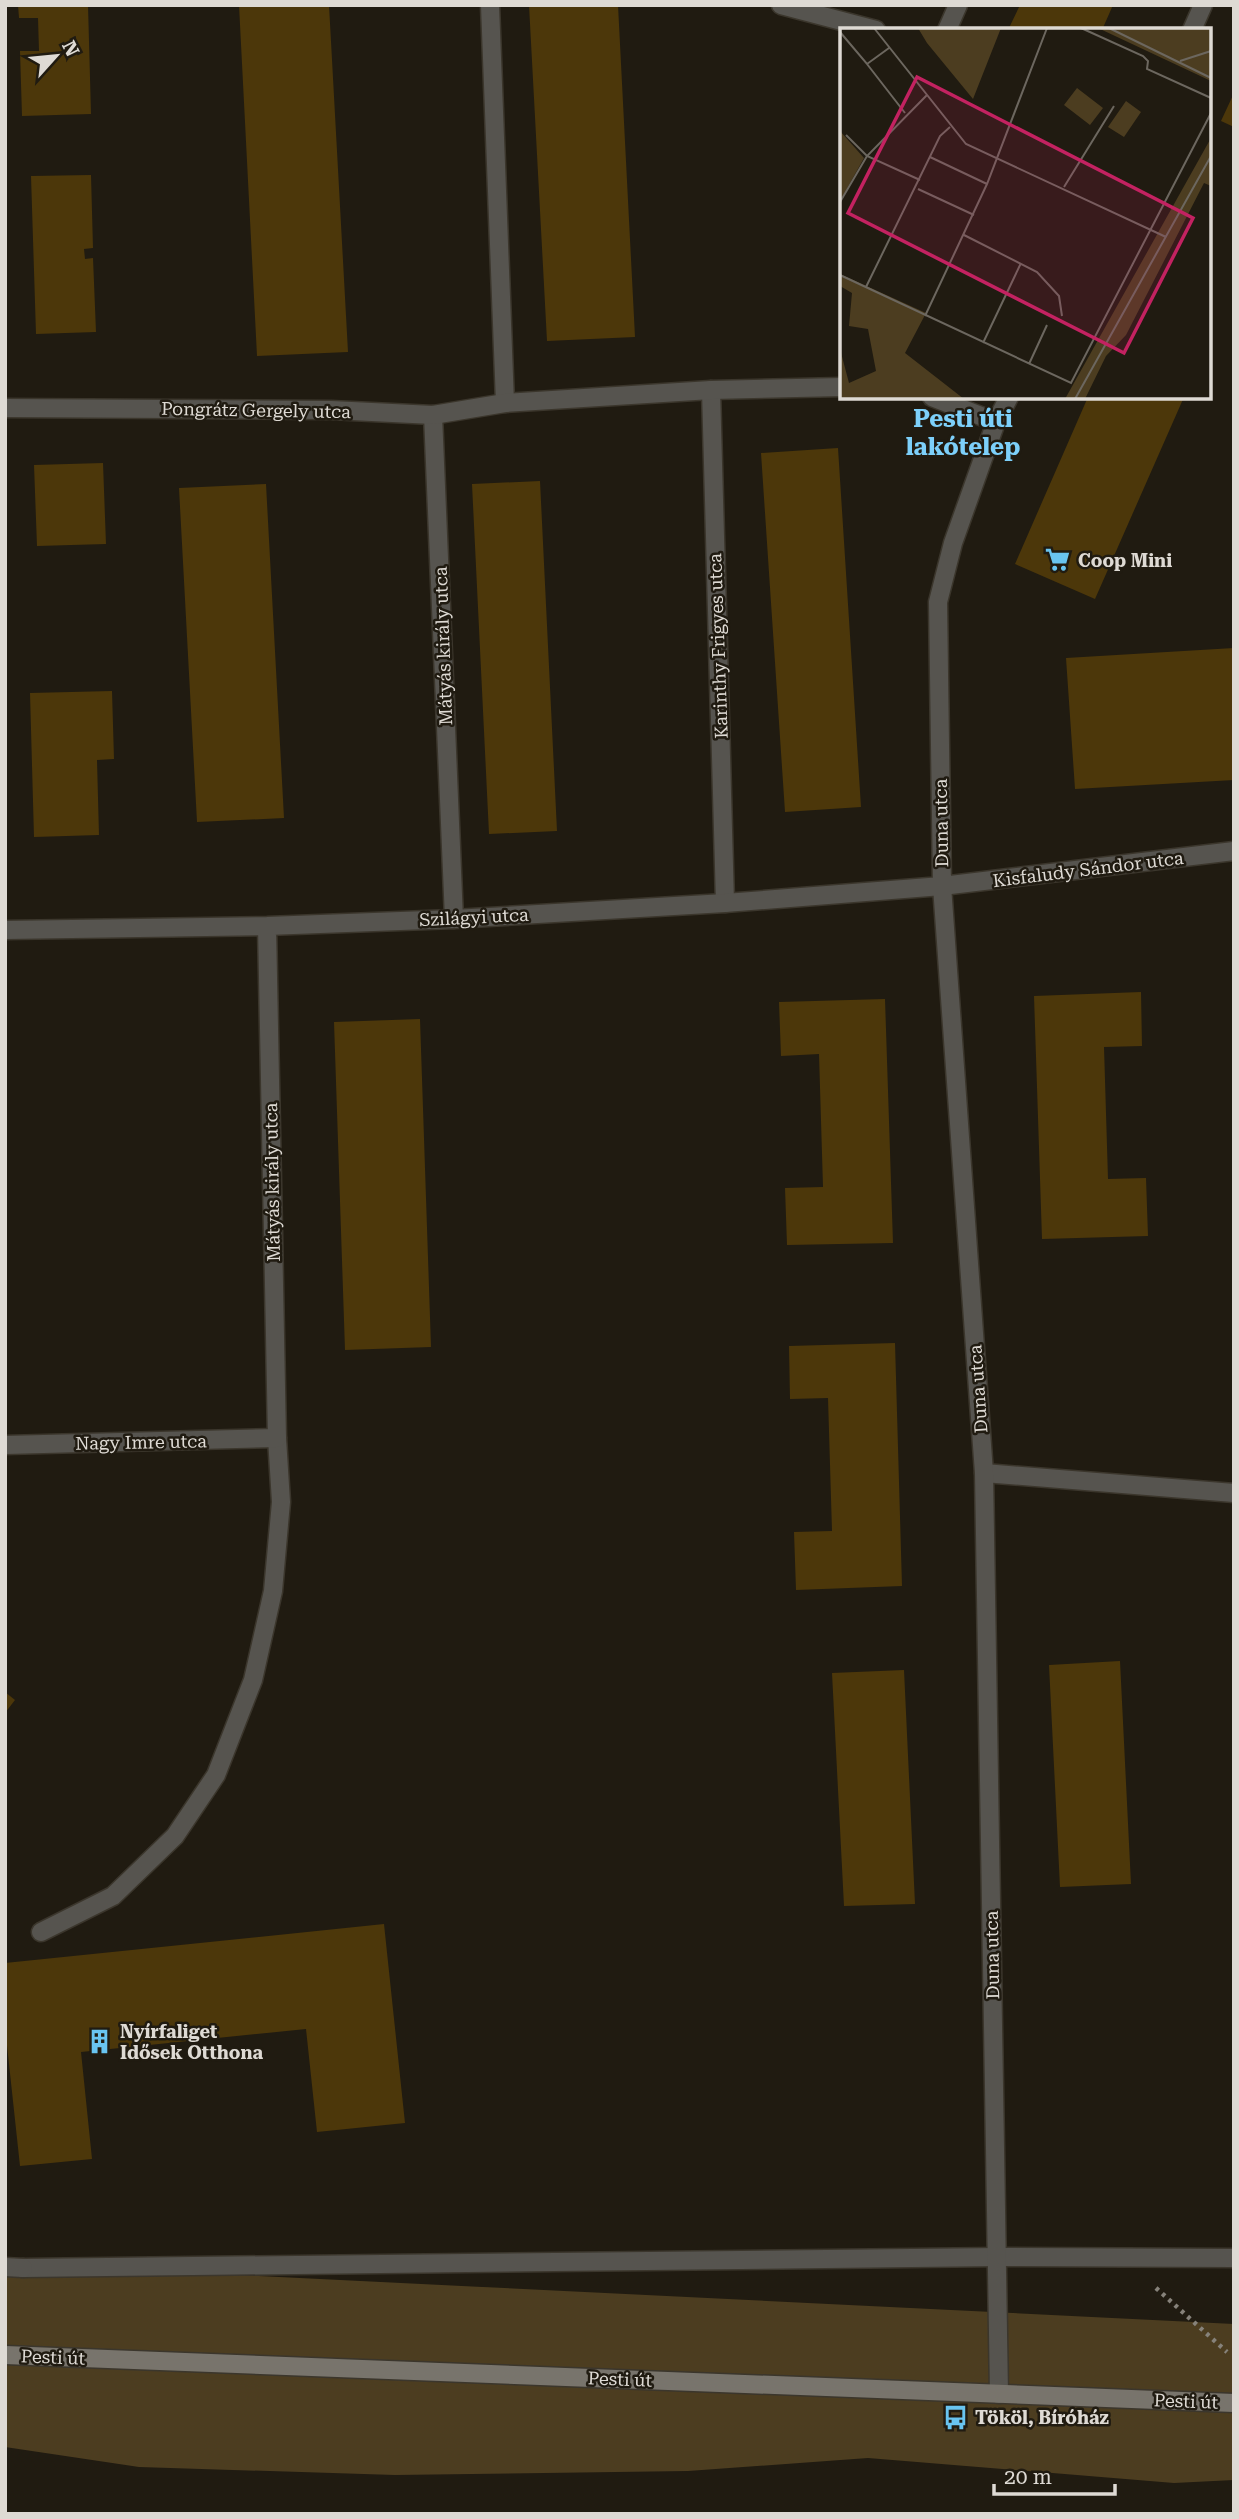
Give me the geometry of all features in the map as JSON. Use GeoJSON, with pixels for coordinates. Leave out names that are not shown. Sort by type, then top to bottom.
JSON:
{"type":"FeatureCollection","features":[{"type":"Feature","properties":{"kind":"main road","name":"Pesti út"},"geometry":{"type":"LineString","coordinates":[[5,2355],[1234,2403]]}},
{"type":"Feature","properties":{"kind":"street"},"geometry":{"type":"LineString","coordinates":[[490,5],[505,403],[711,390],[840,387]]}},
{"type":"Feature","properties":{"kind":"street"},"geometry":{"type":"LineString","coordinates":[[781,5],[868,28]]}},
{"type":"Feature","properties":{"kind":"street"},"geometry":{"type":"LineString","coordinates":[[948,28],[958,5]]}},
{"type":"Feature","properties":{"kind":"street"},"geometry":{"type":"LineString","coordinates":[[1193,28],[1203,5]]}},
{"type":"Feature","properties":{"kind":"street","name":"Karinthy Frigyes utca"},"geometry":{"type":"LineString","coordinates":[[711,390],[725,903]]}},
{"type":"Feature","properties":{"kind":"street"},"geometry":{"type":"LineString","coordinates":[[937,399],[996,422]]}},
{"type":"Feature","properties":{"kind":"street","name":"Duna utca"},"geometry":{"type":"LineString","coordinates":[[999,2394],[984,1473],[942,886],[938,602],[953,543],[996,422],[1008,399]]}},
{"type":"Feature","properties":{"kind":"street","name":"Pongrátz Gergely utca"},"geometry":{"type":"LineString","coordinates":[[5,408],[331,410],[433,415],[505,403]]}},
{"type":"Feature","properties":{"kind":"street","name":"Mátyás király utca"},"geometry":{"type":"LineString","coordinates":[[433,415],[454,919]]}},
{"type":"Feature","properties":{"kind":"street","name":"Kisfaludy Sándor utca"},"geometry":{"type":"LineString","coordinates":[[942,886],[1234,851]]}},
{"type":"Feature","properties":{"kind":"street","name":"Szilágyi utca"},"geometry":{"type":"LineString","coordinates":[[5,930],[267,926],[454,919],[725,903],[942,886]]}},
{"type":"Feature","properties":{"kind":"street","name":"Mátyás király utca"},"geometry":{"type":"LineString","coordinates":[[41,1932],[113,1896],[175,1836],[216,1774],[253,1680],[273,1591],[281,1502],[277,1438],[267,926]]}},
{"type":"Feature","properties":{"kind":"street","name":"Nagy Imre utca"},"geometry":{"type":"LineString","coordinates":[[5,1445],[277,1438]]}},
{"type":"Feature","properties":{"kind":"street"},"geometry":{"type":"LineString","coordinates":[[984,1473],[1234,1493]]}},
{"type":"Feature","properties":{"kind":"street"},"geometry":{"type":"LineString","coordinates":[[14,2268],[998,2257],[1234,2258]]}},
{"type":"Feature","properties":{"kind":"path"},"geometry":{"type":"LineString","coordinates":[[1121,2257],[1227,2353]]}},
{"type":"Feature","properties":{"kind":"shaded area"},"geometry":{"type":"Polygon","coordinates":[[[5,2267],[76,2267],[1234,2324],[1234,2480],[1174,2483],[868,2458],[688,2471],[395,2475],[139,2467],[5,2447],[5,2267]]]}},
{"type":"Feature","properties":{"kind":"building"},"geometry":{"type":"Polygon","coordinates":[[[18,5],[88,5],[91,114],[22,116],[20,51],[39,51],[38,18],[19,18],[18,5]]]}},
{"type":"Feature","properties":{"kind":"building"},"geometry":{"type":"Polygon","coordinates":[[[239,5],[329,5],[348,352],[257,356],[239,5]]]}},
{"type":"Feature","properties":{"kind":"building"},"geometry":{"type":"Polygon","coordinates":[[[529,5],[618,5],[635,337],[547,341],[529,5]]]}},
{"type":"Feature","properties":{"kind":"building"},"geometry":{"type":"Polygon","coordinates":[[[1020,5],[1113,5],[1103,28],[1009,28],[1020,5]]]}},
{"type":"Feature","properties":{"kind":"building"},"geometry":{"type":"Polygon","coordinates":[[[1234,93],[1234,127],[1221,121],[1234,93]]]}},
{"type":"Feature","properties":{"kind":"building"},"geometry":{"type":"Polygon","coordinates":[[[91,175],[93,248],[84,249],[85,259],[93,258],[96,332],[36,334],[31,176],[91,175]]]}},
{"type":"Feature","properties":{"kind":"building"},"geometry":{"type":"Polygon","coordinates":[[[1087,399],[1183,399],[1095,599],[1015,564],[1087,399]]]}},
{"type":"Feature","properties":{"kind":"building"},"geometry":{"type":"Polygon","coordinates":[[[838,448],[861,807],[785,812],[761,453],[838,448]]]}},
{"type":"Feature","properties":{"kind":"building"},"geometry":{"type":"Polygon","coordinates":[[[103,463],[106,544],[37,546],[34,465],[103,463]]]}},
{"type":"Feature","properties":{"kind":"building"},"geometry":{"type":"Polygon","coordinates":[[[540,481],[557,831],[489,834],[472,484],[540,481]]]}},
{"type":"Feature","properties":{"kind":"building"},"geometry":{"type":"Polygon","coordinates":[[[266,484],[284,818],[197,822],[179,488],[266,484]]]}},
{"type":"Feature","properties":{"kind":"building"},"geometry":{"type":"Polygon","coordinates":[[[1234,648],[1234,780],[1075,789],[1066,658],[1234,648]]]}},
{"type":"Feature","properties":{"kind":"building"},"geometry":{"type":"Polygon","coordinates":[[[112,691],[114,759],[97,760],[99,835],[34,837],[30,693],[112,691]]]}},
{"type":"Feature","properties":{"kind":"building"},"geometry":{"type":"Polygon","coordinates":[[[1141,992],[1142,1046],[1104,1047],[1108,1179],[1146,1178],[1148,1236],[1042,1239],[1034,996],[1141,992]]]}},
{"type":"Feature","properties":{"kind":"building"},"geometry":{"type":"Polygon","coordinates":[[[885,999],[893,1243],[787,1245],[785,1188],[823,1187],[819,1054],[781,1056],[779,1002],[885,999]]]}},
{"type":"Feature","properties":{"kind":"building"},"geometry":{"type":"Polygon","coordinates":[[[420,1019],[431,1347],[345,1350],[334,1022],[420,1019]]]}},
{"type":"Feature","properties":{"kind":"building"},"geometry":{"type":"Polygon","coordinates":[[[895,1343],[902,1586],[796,1590],[794,1532],[832,1531],[828,1398],[790,1399],[789,1346],[895,1343]]]}},
{"type":"Feature","properties":{"kind":"building"},"geometry":{"type":"Polygon","coordinates":[[[1120,1661],[1131,1884],[1060,1887],[1049,1665],[1120,1661]]]}},
{"type":"Feature","properties":{"kind":"building"},"geometry":{"type":"Polygon","coordinates":[[[904,1670],[915,1904],[844,1906],[832,1673],[904,1670]]]}},
{"type":"Feature","properties":{"kind":"building"},"geometry":{"type":"Polygon","coordinates":[[[5,1692],[15,1700],[5,1713],[5,1692]]]}},
{"type":"Feature","properties":{"kind":"building","name":"Nyírfaliget Idősek Otthona"},"geometry":{"type":"Polygon","coordinates":[[[384,1924],[405,2123],[317,2132],[306,2029],[81,2052],[92,2159],[20,2166],[5,2027],[5,1963],[384,1924]]]}},
{"type":"Feature","properties":{"kind":"place","name":"Coop Mini"},"geometry":{"type":"Point","coordinates":[1058,560]}},
{"type":"Feature","properties":{"kind":"place","name":"Nyírfaliget Idősek Otthona"},"geometry":{"type":"Point","coordinates":[100,2041]}},
{"type":"Feature","properties":{"kind":"place","name":"Tököl, Bíróház"},"geometry":{"type":"Point","coordinates":[955,2417]}},
{"type":"Feature","properties":{"kind":"district","name":"Pesti úti lakótelep"},"geometry":{"type":"Point","coordinates":[963,433]}}]}
